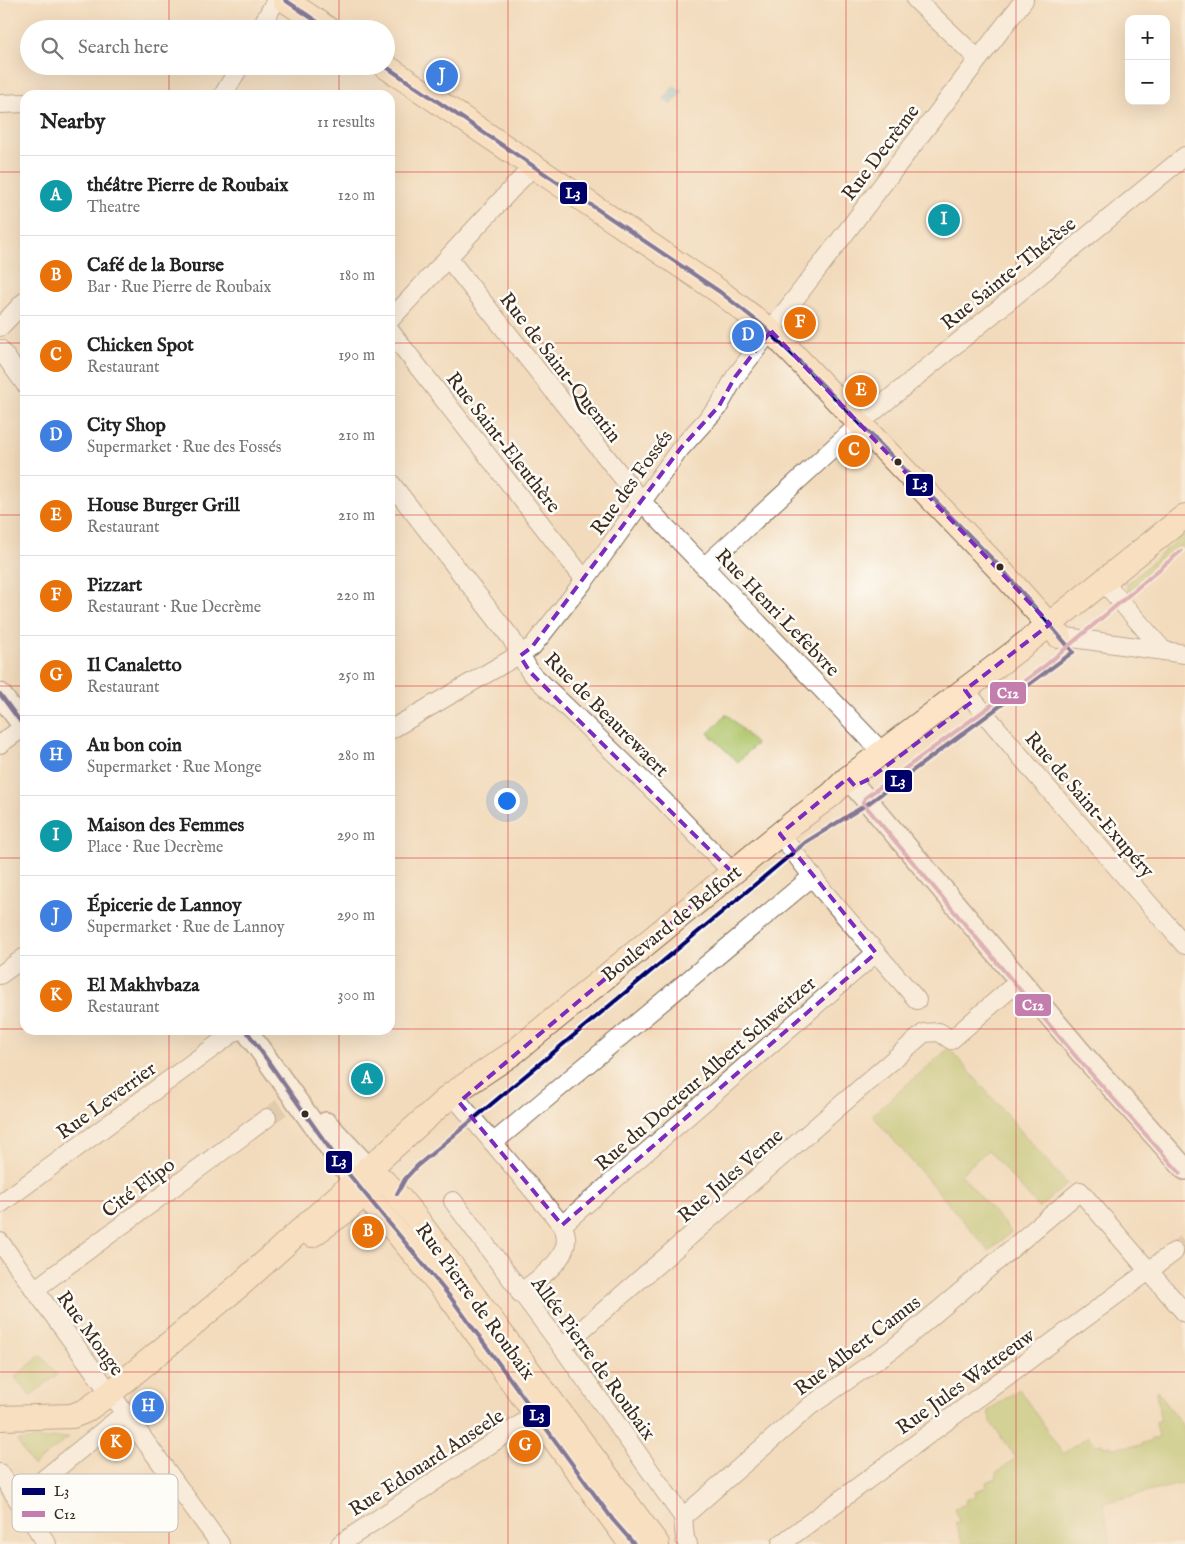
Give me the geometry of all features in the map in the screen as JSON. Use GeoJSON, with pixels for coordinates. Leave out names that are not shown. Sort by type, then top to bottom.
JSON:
{"type":"FeatureCollection","features":[{"type":"Feature","properties":{"kind":"main road"},"geometry":{"type":"LineString","coordinates":[[284,0],[314,20]]}},
{"type":"Feature","properties":{"kind":"main road"},"geometry":{"type":"LineString","coordinates":[[395,73],[720,292],[771,331],[1054,630]]}},
{"type":"Feature","properties":{"kind":"main road"},"geometry":{"type":"LineString","coordinates":[[1114,593],[1185,516]]}},
{"type":"Feature","properties":{"kind":"main road"},"geometry":{"type":"LineString","coordinates":[[1114,593],[1185,527]]}},
{"type":"Feature","properties":{"kind":"main road","name":"Boulevard de Belfort"},"geometry":{"type":"LineString","coordinates":[[852,782],[869,779],[969,695],[1054,630],[1114,593]]}},
{"type":"Feature","properties":{"kind":"main road","name":"Boulevard de Belfort"},"geometry":{"type":"LineString","coordinates":[[0,1418],[72,1416],[85,1412],[240,1284],[338,1217],[367,1180],[398,1154],[455,1098],[490,1076],[513,1053],[732,872],[831,795],[852,782],[882,752],[969,695]]}},
{"type":"Feature","properties":{"kind":"main road","name":"Rue Pierre de Roubaix"},"geometry":{"type":"LineString","coordinates":[[367,1180],[445,1292],[631,1544]]}},
{"type":"Feature","properties":{"kind":"main road","name":"Rue Pierre de Roubaix"},"geometry":{"type":"LineString","coordinates":[[367,1180],[396,1194],[416,1218],[657,1544]]}},
{"type":"Feature","properties":{"kind":"street"},"geometry":{"type":"LineString","coordinates":[[265,20],[276,0]]}},
{"type":"Feature","properties":{"kind":"street"},"geometry":{"type":"LineString","coordinates":[[916,0],[978,59]]}},
{"type":"Feature","properties":{"kind":"street","name":"Rue Decrème"},"geometry":{"type":"LineString","coordinates":[[771,331],[1024,0]]}},
{"type":"Feature","properties":{"kind":"street"},"geometry":{"type":"LineString","coordinates":[[226,90],[235,75]]}},
{"type":"Feature","properties":{"kind":"street"},"geometry":{"type":"LineString","coordinates":[[0,104],[20,103]]}},
{"type":"Feature","properties":{"kind":"street","name":"Rue Sainte-Thérèse"},"geometry":{"type":"LineString","coordinates":[[705,566],[860,423],[1185,156]]}},
{"type":"Feature","properties":{"kind":"street"},"geometry":{"type":"LineString","coordinates":[[395,315],[533,166]]}},
{"type":"Feature","properties":{"kind":"street","name":"Rue de Saint-Quentin"},"geometry":{"type":"LineString","coordinates":[[448,258],[642,502]]}},
{"type":"Feature","properties":{"kind":"street"},"geometry":{"type":"LineString","coordinates":[[0,327],[20,306]]}},
{"type":"Feature","properties":{"kind":"street","name":"Rue des Fossés"},"geometry":{"type":"LineString","coordinates":[[395,727],[520,656],[532,647],[585,580],[680,449],[719,406],[735,377],[771,331]]}},
{"type":"Feature","properties":{"kind":"street","name":"Rue Saint-Eleuthère"},"geometry":{"type":"LineString","coordinates":[[395,337],[585,580]]}},
{"type":"Feature","properties":{"kind":"street"},"geometry":{"type":"LineString","coordinates":[[0,349],[20,377]]}},
{"type":"Feature","properties":{"kind":"street","name":"Rue de Beaurewaert"},"geometry":{"type":"LineString","coordinates":[[395,488],[511,638],[530,672],[661,798],[732,872]]}},
{"type":"Feature","properties":{"kind":"street","name":"Rue Henri Lefebvre"},"geometry":{"type":"LineString","coordinates":[[642,502],[882,752]]}},
{"type":"Feature","properties":{"kind":"street"},"geometry":{"type":"LineString","coordinates":[[1114,593],[1162,650]]}},
{"type":"Feature","properties":{"kind":"street"},"geometry":{"type":"LineString","coordinates":[[1054,630],[1185,654]]}},
{"type":"Feature","properties":{"kind":"street"},"geometry":{"type":"LineString","coordinates":[[0,694],[20,722]]}},
{"type":"Feature","properties":{"kind":"street","name":"Rue de Saint-Exupéry"},"geometry":{"type":"LineString","coordinates":[[969,695],[1185,945]]}},
{"type":"Feature","properties":{"kind":"street"},"geometry":{"type":"LineString","coordinates":[[0,744],[20,731]]}},
{"type":"Feature","properties":{"kind":"street"},"geometry":{"type":"LineString","coordinates":[[852,782],[1020,980],[1185,1169]]}},
{"type":"Feature","properties":{"kind":"street"},"geometry":{"type":"LineString","coordinates":[[780,834],[876,953],[918,1000]]}},
{"type":"Feature","properties":{"kind":"street"},"geometry":{"type":"LineString","coordinates":[[493,1143],[813,876]]}},
{"type":"Feature","properties":{"kind":"street","name":"Rue du Docteur Albert Schweitzer"},"geometry":{"type":"LineString","coordinates":[[562,1225],[876,953]]}},
{"type":"Feature","properties":{"kind":"street"},"geometry":{"type":"LineString","coordinates":[[0,975],[20,961]]}},
{"type":"Feature","properties":{"kind":"street","name":"Rue Jules Verne"},"geometry":{"type":"LineString","coordinates":[[562,1348],[924,1033],[940,1032],[950,1040],[1020,980]]}},
{"type":"Feature","properties":{"kind":"street","name":"Rue Leverrier"},"geometry":{"type":"LineString","coordinates":[[0,1204],[230,1035]]}},
{"type":"Feature","properties":{"kind":"street","name":"Rue Pierre de Roubaix"},"geometry":{"type":"LineString","coordinates":[[250,1035],[367,1180]]}},
{"type":"Feature","properties":{"kind":"street","name":"Rue Pierre de Roubaix"},"geometry":{"type":"LineString","coordinates":[[278,1072],[288,1101],[367,1180]]}},
{"type":"Feature","properties":{"kind":"street"},"geometry":{"type":"LineString","coordinates":[[455,1098],[562,1225],[565,1241],[559,1260],[520,1293]]}},
{"type":"Feature","properties":{"kind":"street","name":"Cité Flipo"},"geometry":{"type":"LineString","coordinates":[[34,1290],[266,1118]]}},
{"type":"Feature","properties":{"kind":"street","name":"Rue Albert Camus"},"geometry":{"type":"LineString","coordinates":[[683,1517],[810,1406],[894,1348],[1080,1191],[1150,1272]]}},
{"type":"Feature","properties":{"kind":"street","name":"Allée Pierre de Roubaix"},"geometry":{"type":"LineString","coordinates":[[453,1202],[562,1348],[683,1517],[683,1529],[688,1544]]}},
{"type":"Feature","properties":{"kind":"street","name":"Rue Monge"},"geometry":{"type":"LineString","coordinates":[[0,1242],[168,1474]]}},
{"type":"Feature","properties":{"kind":"street","name":"Rue Jules Watteeuw"},"geometry":{"type":"LineString","coordinates":[[781,1544],[1150,1272],[1174,1252]]}},
{"type":"Feature","properties":{"kind":"street"},"geometry":{"type":"LineString","coordinates":[[1150,1272],[1185,1314]]}},
{"type":"Feature","properties":{"kind":"street"},"geometry":{"type":"LineString","coordinates":[[50,1474],[124,1414]]}},
{"type":"Feature","properties":{"kind":"street","name":"Rue Edouard Anseele"},"geometry":{"type":"LineString","coordinates":[[340,1544],[536,1414]]}},
{"type":"Feature","properties":{"kind":"street"},"geometry":{"type":"LineString","coordinates":[[0,1473],[12,1491]]}},
{"type":"Feature","properties":{"kind":"street","name":"Rue Monge"},"geometry":{"type":"LineString","coordinates":[[178,1487],[220,1544]]}},
{"type":"Feature","properties":{"kind":"street"},"geometry":{"type":"LineString","coordinates":[[39,1532],[47,1544]]}},
{"type":"Feature","properties":{"kind":"highlighted area"},"geometry":{"type":"Polygon","coordinates":[[[771,331],[1050,624],[965,690],[973,701],[869,779],[855,786],[848,778],[780,834],[876,953],[562,1225],[459,1102],[732,872],[530,672],[520,656],[532,647],[680,449],[719,406],[735,377],[771,331]]]}},
{"type":"Feature","properties":{"kind":"green space"},"geometry":{"type":"Polygon","coordinates":[[[1185,533],[1185,544],[1131,591],[1127,591],[1127,584],[1185,533]]]}},
{"type":"Feature","properties":{"kind":"green space"},"geometry":{"type":"Polygon","coordinates":[[[727,714],[756,744],[738,762],[708,733],[727,714]]]}},
{"type":"Feature","properties":{"kind":"green space"},"geometry":{"type":"Polygon","coordinates":[[[949,1048],[1067,1184],[1039,1208],[988,1150],[961,1174],[1011,1232],[989,1251],[872,1115],[949,1048]]]}},
{"type":"Feature","properties":{"kind":"green space"},"geometry":{"type":"Polygon","coordinates":[[[41,1355],[57,1375],[30,1396],[15,1377],[41,1355]]]}},
{"type":"Feature","properties":{"kind":"green space"},"geometry":{"type":"Polygon","coordinates":[[[1019,1389],[1063,1454],[1088,1436],[1095,1445],[1111,1445],[1112,1448],[1142,1445],[1142,1443],[1151,1442],[1151,1439],[1158,1439],[1156,1422],[1160,1421],[1157,1390],[1185,1429],[1185,1483],[1103,1503],[1111,1544],[963,1544],[955,1523],[960,1521],[955,1508],[966,1504],[965,1500],[976,1496],[975,1491],[987,1487],[986,1482],[997,1478],[996,1473],[1016,1458],[991,1423],[988,1411],[1019,1389]]]}},
{"type":"Feature","properties":{"kind":"green space"},"geometry":{"type":"Polygon","coordinates":[[[69,1437],[33,1466],[17,1441],[69,1437]]]}},
{"type":"Feature","properties":{"kind":"water"},"geometry":{"type":"Polygon","coordinates":[[[674,86],[682,91],[673,103],[670,104],[664,100],[674,86]]]}},
{"type":"Feature","properties":{"kind":"tunnel"},"geometry":{"type":"LineString","coordinates":[[267,1118],[283,1106]]}},
{"type":"Feature","properties":{"kind":"tunnel"},"geometry":{"type":"LineString","coordinates":[[1174,1252],[1185,1243]]}},
{"type":"Feature","properties":{"kind":"transit line","name":"L3"},"geometry":{"type":"LineString","coordinates":[[285,0],[315,20]]}},
{"type":"Feature","properties":{"kind":"transit line","name":"L3"},"geometry":{"type":"LineString","coordinates":[[395,73],[720,292],[762,325],[1002,569],[1073,652]]}},
{"type":"Feature","properties":{"kind":"transit line","name":"C12"},"geometry":{"type":"LineString","coordinates":[[1180,1173],[1078,1059],[863,803],[865,798],[1046,665],[1181,551]]}},
{"type":"Feature","properties":{"kind":"transit line","name":"L3"},"geometry":{"type":"LineString","coordinates":[[397,1194],[405,1179],[417,1166],[806,842],[869,803],[1073,652]]}},
{"type":"Feature","properties":{"kind":"transit line","name":"L3"},"geometry":{"type":"LineString","coordinates":[[0,694],[20,721]]}},
{"type":"Feature","properties":{"kind":"transit line","name":"L3"},"geometry":{"type":"LineString","coordinates":[[250,1035],[342,1166],[451,1298],[613,1520],[634,1544]]}},
{"type":"Feature","properties":{"kind":"place","name":"Épicerie de Lannoy"},"geometry":{"type":"Point","coordinates":[442,76]}},
{"type":"Feature","properties":{"kind":"place","name":"Maison des Femmes"},"geometry":{"type":"Point","coordinates":[944,220]}},
{"type":"Feature","properties":{"kind":"place","name":"Pizzart"},"geometry":{"type":"Point","coordinates":[800,323]}},
{"type":"Feature","properties":{"kind":"place","name":"City Shop"},"geometry":{"type":"Point","coordinates":[748,336]}},
{"type":"Feature","properties":{"kind":"place","name":"House Burger Grill"},"geometry":{"type":"Point","coordinates":[861,391]}},
{"type":"Feature","properties":{"kind":"place","name":"Chicken Spot"},"geometry":{"type":"Point","coordinates":[854,451]}},
{"type":"Feature","properties":{"kind":"place","name":"théâtre Pierre de Roubaix"},"geometry":{"type":"Point","coordinates":[367,1079]}},
{"type":"Feature","properties":{"kind":"place","name":"Café de la Bourse"},"geometry":{"type":"Point","coordinates":[368,1232]}},
{"type":"Feature","properties":{"kind":"place","name":"Au bon coin"},"geometry":{"type":"Point","coordinates":[148,1407]}},
{"type":"Feature","properties":{"kind":"place","name":"El Makhvbaza"},"geometry":{"type":"Point","coordinates":[116,1443]}},
{"type":"Feature","properties":{"kind":"place","name":"Il Canaletto"},"geometry":{"type":"Point","coordinates":[525,1446]}}]}
